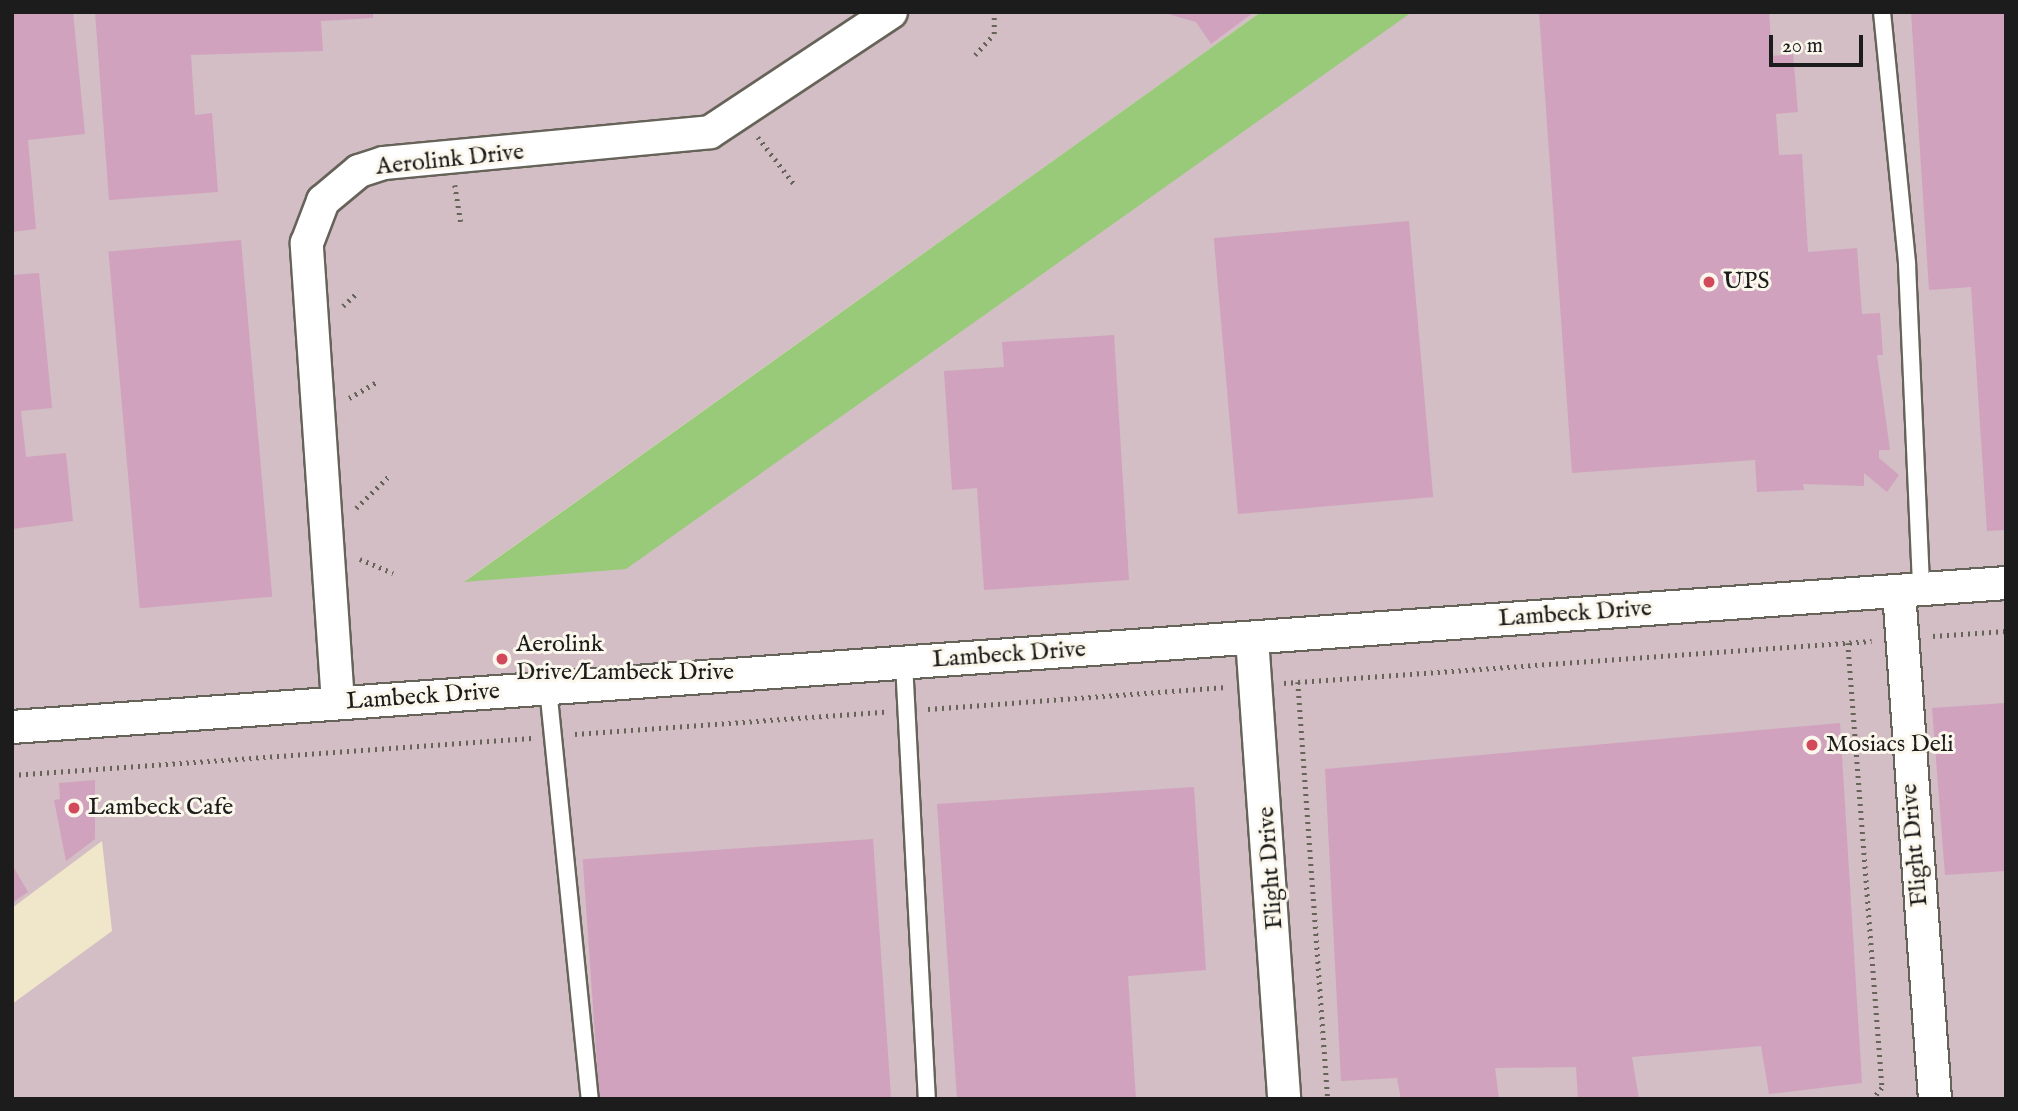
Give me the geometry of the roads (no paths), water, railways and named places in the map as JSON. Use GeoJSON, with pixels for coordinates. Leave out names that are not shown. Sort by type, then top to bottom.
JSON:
{"type":"FeatureCollection","features":[{"type":"Feature","properties":{"kind":"street","name":"Aerolink Drive"},"geometry":{"type":"LineString","coordinates":[[338,703],[307,243],[323,201],[338,185],[384,163],[696,136],[740,114],[891,12]]}},
{"type":"Feature","properties":{"kind":"street","name":"Lambeck Drive"},"geometry":{"type":"LineString","coordinates":[[12,727],[2006,583]]}},
{"type":"Feature","properties":{"kind":"street","name":"Flight Drive"},"geometry":{"type":"LineString","coordinates":[[1910,590],[1901,639],[1935,1099]]}},
{"type":"Feature","properties":{"kind":"street","name":"Flight Drive"},"geometry":{"type":"LineString","coordinates":[[1252,638],[1284,1099]]}},
{"type":"Feature","properties":{"kind":"lane"},"geometry":{"type":"LineString","coordinates":[[1882,12],[1907,264],[1910,590]]}},
{"type":"Feature","properties":{"kind":"lane"},"geometry":{"type":"LineString","coordinates":[[904,663],[927,1099]]}},
{"type":"Feature","properties":{"kind":"lane"},"geometry":{"type":"LineString","coordinates":[[548,688],[590,1099]]}},
{"type":"Feature","properties":{"kind":"place","name":"UPS"},"geometry":{"type":"Point","coordinates":[1709,282]}},
{"type":"Feature","properties":{"kind":"place","name":"Aerolink Drive/Lambeck Drive"},"geometry":{"type":"Point","coordinates":[502,659]}},
{"type":"Feature","properties":{"kind":"place","name":"Mosiacs Deli"},"geometry":{"type":"Point","coordinates":[1812,745]}},
{"type":"Feature","properties":{"kind":"place","name":"Lambeck Cafe"},"geometry":{"type":"Point","coordinates":[74,808]}}]}
